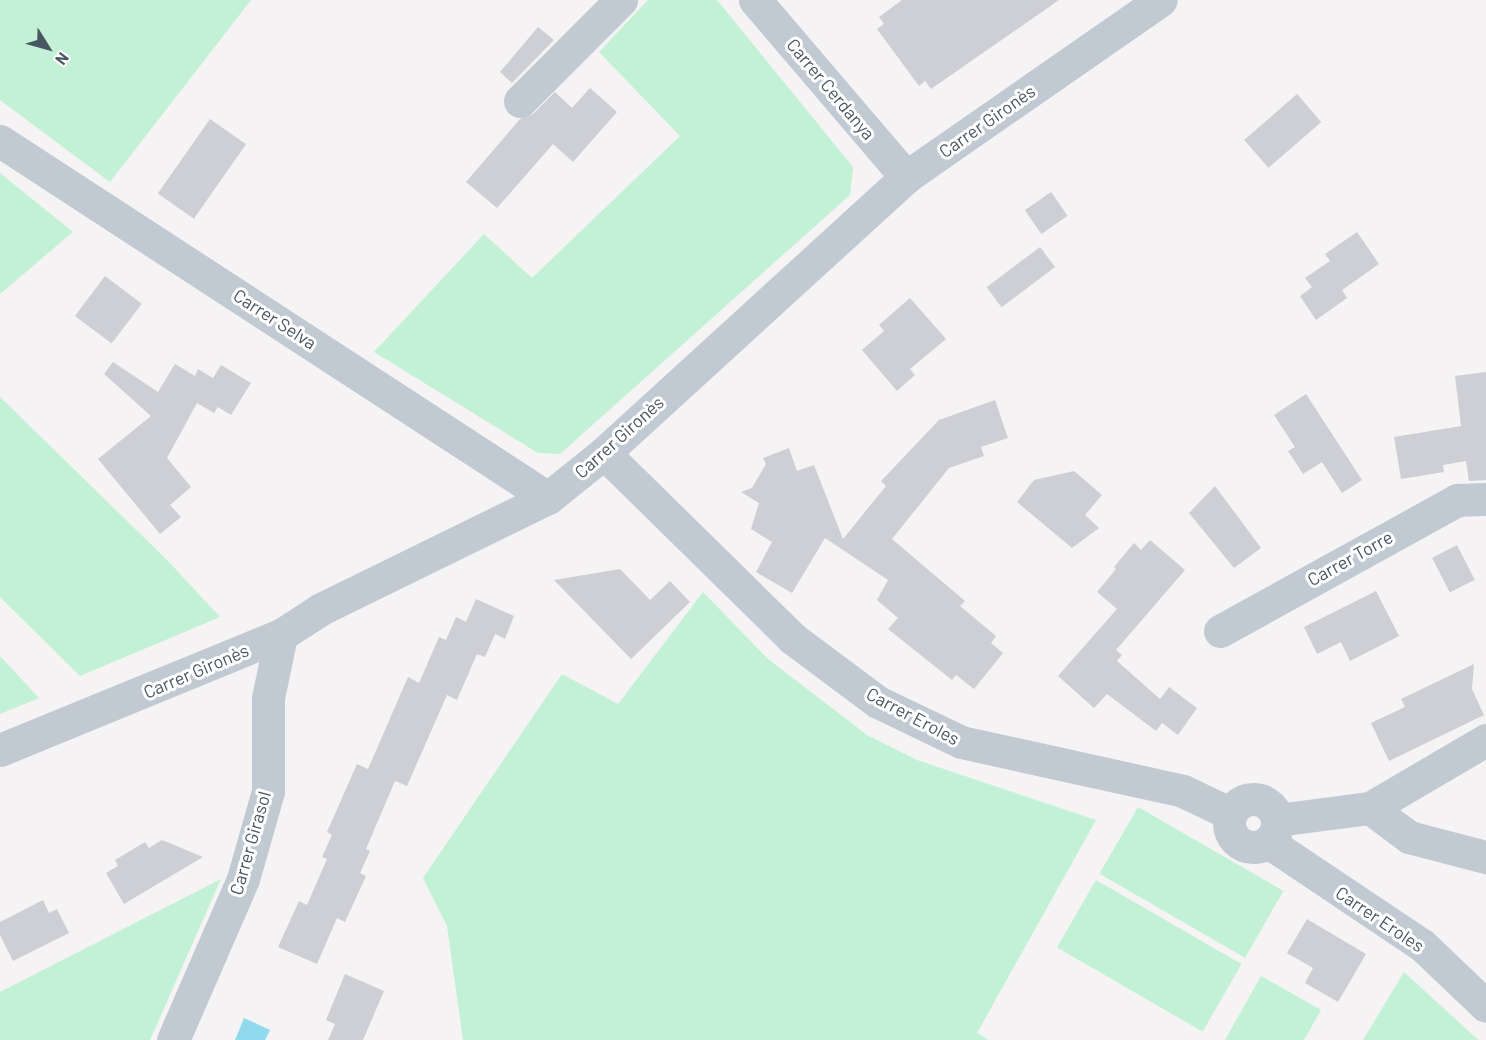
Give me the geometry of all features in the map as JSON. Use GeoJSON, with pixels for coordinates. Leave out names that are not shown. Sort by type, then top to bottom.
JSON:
{"type":"FeatureCollection","features":[{"type":"Feature","properties":{"kind":"street"},"geometry":{"type":"LineString","coordinates":[[520,101],[621,0]]}},
{"type":"Feature","properties":{"kind":"street","name":"Carrer Cerdanya"},"geometry":{"type":"LineString","coordinates":[[755,0],[906,177]]}},
{"type":"Feature","properties":{"kind":"street","name":"Carrer Gironès"},"geometry":{"type":"LineString","coordinates":[[0,750],[282,635],[321,609],[548,498],[604,453],[906,177],[1161,0]]}},
{"type":"Feature","properties":{"kind":"street","name":"Carrer Selva"},"geometry":{"type":"LineString","coordinates":[[0,141],[548,498]]}},
{"type":"Feature","properties":{"kind":"street","name":"Carrer Eroles"},"geometry":{"type":"LineString","coordinates":[[604,453],[792,638],[878,702],[961,742],[1183,791],[1231,814],[1229,827],[1238,842],[1255,847],[1273,831],[1422,945],[1486,1006]]}},
{"type":"Feature","properties":{"kind":"street","name":"Carrer Torre"},"geometry":{"type":"LineString","coordinates":[[1220,631],[1457,500],[1486,500]]}},
{"type":"Feature","properties":{"kind":"street","name":"Carrer Girasol"},"geometry":{"type":"LineString","coordinates":[[173,1040],[243,879],[268,791],[268,698],[282,635]]}},
{"type":"Feature","properties":{"kind":"street"},"geometry":{"type":"LineString","coordinates":[[1273,831],[1370,808],[1486,740]]}},
{"type":"Feature","properties":{"kind":"street"},"geometry":{"type":"LineString","coordinates":[[1370,808],[1409,837],[1486,857]]}},
{"type":"Feature","properties":{"kind":"green space"},"geometry":{"type":"Polygon","coordinates":[[[0,0],[251,0],[110,182],[0,100],[0,0]]]}},
{"type":"Feature","properties":{"kind":"green space"},"geometry":{"type":"Polygon","coordinates":[[[648,0],[717,0],[853,167],[850,195],[560,454],[538,453],[374,352],[484,234],[532,278],[680,136],[599,52],[648,0]]]}},
{"type":"Feature","properties":{"kind":"green space"},"geometry":{"type":"Polygon","coordinates":[[[0,173],[73,232],[0,294],[0,173]]]}},
{"type":"Feature","properties":{"kind":"green space"},"geometry":{"type":"Polygon","coordinates":[[[0,397],[167,560],[220,617],[80,676],[0,597],[0,397]]]}},
{"type":"Feature","properties":{"kind":"green space"},"geometry":{"type":"Polygon","coordinates":[[[703,592],[768,659],[867,735],[917,760],[1096,820],[977,1033],[989,1040],[463,1040],[447,926],[423,878],[562,674],[618,704],[703,592]]]}},
{"type":"Feature","properties":{"kind":"green space"},"geometry":{"type":"Polygon","coordinates":[[[0,656],[39,698],[0,714],[0,656]]]}},
{"type":"Feature","properties":{"kind":"green space"},"geometry":{"type":"Polygon","coordinates":[[[1138,807],[1283,891],[1245,958],[1100,874],[1138,807]]]}},
{"type":"Feature","properties":{"kind":"green space"},"geometry":{"type":"Polygon","coordinates":[[[221,879],[150,1040],[0,1040],[0,992],[221,879]]]}},
{"type":"Feature","properties":{"kind":"green space"},"geometry":{"type":"Polygon","coordinates":[[[1096,880],[1241,964],[1202,1032],[1057,948],[1096,880]]]}},
{"type":"Feature","properties":{"kind":"green space"},"geometry":{"type":"Polygon","coordinates":[[[1404,972],[1475,1037],[1479,1040],[1363,1040],[1404,972]]]}},
{"type":"Feature","properties":{"kind":"green space"},"geometry":{"type":"Polygon","coordinates":[[[1261,976],[1321,1010],[1304,1040],[1225,1040],[1261,976]]]}},
{"type":"Feature","properties":{"kind":"water"},"geometry":{"type":"Polygon","coordinates":[[[244,1018],[270,1030],[265,1040],[235,1040],[244,1018]]]}},
{"type":"Feature","properties":{"kind":"building"},"geometry":{"type":"Polygon","coordinates":[[[902,0],[1059,0],[931,89],[925,81],[919,86],[877,29],[884,24],[879,17],[902,0]]]}},
{"type":"Feature","properties":{"kind":"building"},"geometry":{"type":"Polygon","coordinates":[[[538,27],[554,40],[512,83],[500,72],[538,27]]]}},
{"type":"Feature","properties":{"kind":"building"},"geometry":{"type":"Polygon","coordinates":[[[590,88],[617,112],[573,162],[553,144],[497,208],[466,182],[520,119],[533,114],[555,92],[572,108],[590,88]]]}},
{"type":"Feature","properties":{"kind":"building"},"geometry":{"type":"Polygon","coordinates":[[[1297,94],[1321,122],[1268,168],[1244,140],[1297,94]]]}},
{"type":"Feature","properties":{"kind":"building"},"geometry":{"type":"Polygon","coordinates":[[[210,119],[246,144],[194,219],[158,194],[210,119]]]}},
{"type":"Feature","properties":{"kind":"building"},"geometry":{"type":"Polygon","coordinates":[[[1051,192],[1068,216],[1041,234],[1025,210],[1051,192]]]}},
{"type":"Feature","properties":{"kind":"building"},"geometry":{"type":"Polygon","coordinates":[[[1357,232],[1379,264],[1342,290],[1347,298],[1316,320],[1300,296],[1312,287],[1305,278],[1330,261],[1325,254],[1357,232]]]}},
{"type":"Feature","properties":{"kind":"building"},"geometry":{"type":"Polygon","coordinates":[[[1040,247],[1055,267],[1002,307],[986,287],[1040,247]]]}},
{"type":"Feature","properties":{"kind":"building"},"geometry":{"type":"Polygon","coordinates":[[[105,276],[142,304],[112,344],[75,316],[105,276]]]}},
{"type":"Feature","properties":{"kind":"building"},"geometry":{"type":"Polygon","coordinates":[[[910,298],[946,339],[910,369],[915,375],[897,391],[862,350],[884,331],[879,325],[910,298]]]}},
{"type":"Feature","properties":{"kind":"building"},"geometry":{"type":"Polygon","coordinates":[[[113,362],[158,392],[175,364],[195,376],[198,369],[213,378],[221,365],[251,383],[231,415],[218,407],[214,413],[197,403],[167,458],[191,487],[170,505],[181,517],[160,534],[98,459],[151,416],[104,374],[113,362]]]}},
{"type":"Feature","properties":{"kind":"building"},"geometry":{"type":"Polygon","coordinates":[[[1486,372],[1486,480],[1469,481],[1466,461],[1443,465],[1444,472],[1401,479],[1394,437],[1461,426],[1455,376],[1486,372]]]}},
{"type":"Feature","properties":{"kind":"building"},"geometry":{"type":"Polygon","coordinates":[[[1306,394],[1362,480],[1342,493],[1322,462],[1303,474],[1288,451],[1295,447],[1274,415],[1306,394]]]}},
{"type":"Feature","properties":{"kind":"building"},"geometry":{"type":"Polygon","coordinates":[[[995,400],[1008,438],[981,447],[984,456],[949,468],[892,539],[965,601],[960,606],[996,636],[991,643],[1003,653],[974,689],[956,675],[952,680],[888,629],[898,618],[877,600],[888,580],[825,538],[792,593],[756,572],[772,542],[751,529],[759,503],[741,492],[752,488],[766,464],[763,458],[789,448],[797,471],[814,465],[843,539],[886,486],[881,481],[939,420],[995,400]]]}},
{"type":"Feature","properties":{"kind":"building"},"geometry":{"type":"Polygon","coordinates":[[[1074,471],[1102,495],[1085,515],[1099,528],[1072,548],[1017,502],[1034,480],[1074,471]]]}},
{"type":"Feature","properties":{"kind":"building"},"geometry":{"type":"Polygon","coordinates":[[[1215,486],[1261,548],[1234,568],[1189,513],[1215,486]]]}},
{"type":"Feature","properties":{"kind":"building"},"geometry":{"type":"Polygon","coordinates":[[[1150,540],[1185,570],[1116,650],[1122,655],[1117,661],[1160,699],[1169,687],[1197,708],[1178,735],[1162,723],[1156,731],[1107,694],[1094,708],[1058,676],[1117,609],[1097,592],[1134,543],[1141,550],[1150,540]]]}},
{"type":"Feature","properties":{"kind":"building"},"geometry":{"type":"Polygon","coordinates":[[[1457,545],[1475,580],[1450,592],[1432,558],[1457,545]]]}},
{"type":"Feature","properties":{"kind":"building"},"geometry":{"type":"Polygon","coordinates":[[[620,569],[650,600],[670,581],[690,602],[631,659],[554,580],[620,569]]]}},
{"type":"Feature","properties":{"kind":"building"},"geometry":{"type":"Polygon","coordinates":[[[1376,591],[1399,636],[1350,661],[1341,642],[1317,654],[1304,627],[1376,591]]]}},
{"type":"Feature","properties":{"kind":"building"},"geometry":{"type":"Polygon","coordinates":[[[476,599],[514,616],[505,639],[495,634],[485,657],[477,654],[457,700],[447,695],[407,786],[395,781],[366,849],[370,851],[360,873],[366,876],[345,922],[337,918],[317,964],[278,947],[299,901],[307,905],[327,859],[322,857],[332,835],[327,832],[357,764],[368,769],[408,677],[419,683],[439,637],[446,640],[456,617],[466,622],[476,599]]]}},
{"type":"Feature","properties":{"kind":"building"},"geometry":{"type":"Polygon","coordinates":[[[1474,664],[1472,689],[1484,715],[1389,761],[1371,723],[1405,707],[1401,699],[1474,664]]]}},
{"type":"Feature","properties":{"kind":"building"},"geometry":{"type":"Polygon","coordinates":[[[162,840],[203,857],[124,904],[106,873],[118,866],[115,860],[145,842],[149,848],[162,840]]]}},
{"type":"Feature","properties":{"kind":"building"},"geometry":{"type":"Polygon","coordinates":[[[43,900],[49,913],[57,909],[69,933],[13,961],[0,935],[0,922],[43,900]]]}},
{"type":"Feature","properties":{"kind":"building"},"geometry":{"type":"Polygon","coordinates":[[[1307,919],[1366,954],[1338,1002],[1305,983],[1313,968],[1287,953],[1307,919]]]}},
{"type":"Feature","properties":{"kind":"building"},"geometry":{"type":"Polygon","coordinates":[[[345,974],[384,991],[363,1040],[328,1040],[335,1024],[326,1020],[345,974]]]}}]}
